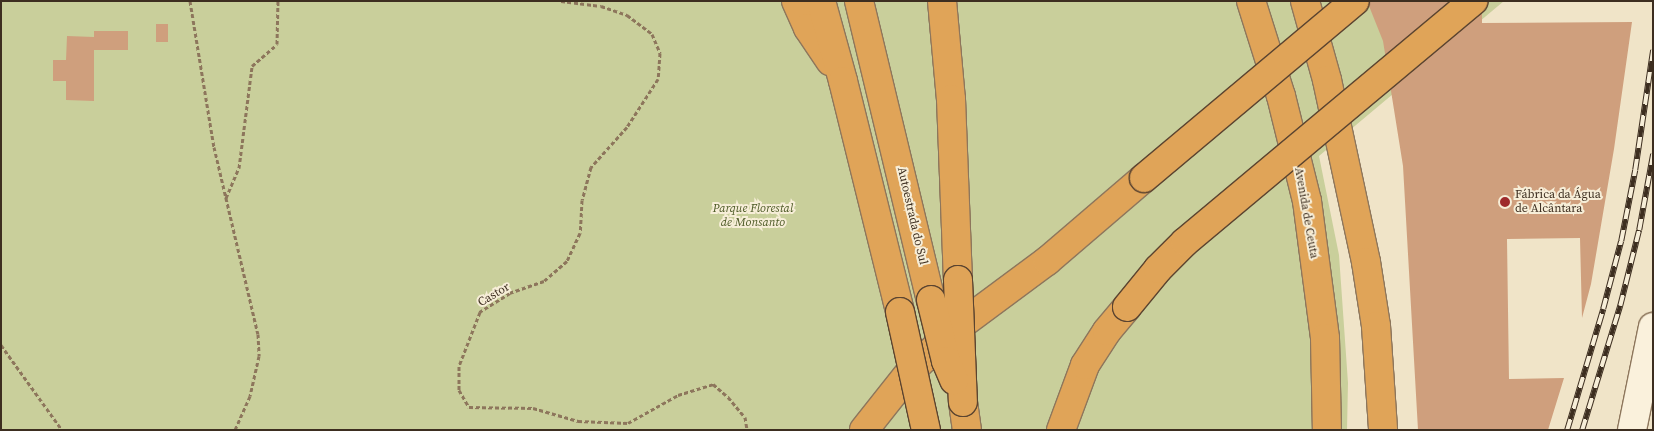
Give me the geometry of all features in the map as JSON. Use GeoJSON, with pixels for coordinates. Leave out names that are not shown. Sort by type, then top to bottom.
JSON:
{"type":"FeatureCollection","features":[{"type":"Feature","properties":{"kind":"highway"},"geometry":{"type":"LineString","coordinates":[[796,1],[808,28],[843,80]]}},
{"type":"Feature","properties":{"kind":"highway"},"geometry":{"type":"LineString","coordinates":[[821,1],[843,80],[900,312],[926,430]]}},
{"type":"Feature","properties":{"kind":"highway","name":"Autoestrada do Sul"},"geometry":{"type":"LineString","coordinates":[[859,1],[946,361],[963,402],[967,430]]}},
{"type":"Feature","properties":{"kind":"highway"},"geometry":{"type":"LineString","coordinates":[[942,1],[950,99],[963,402]]}},
{"type":"Feature","properties":{"kind":"highway","name":"Avenida de Ceuta"},"geometry":{"type":"LineString","coordinates":[[1251,1],[1282,96],[1307,200],[1326,338],[1324,428]]}},
{"type":"Feature","properties":{"kind":"highway"},"geometry":{"type":"LineString","coordinates":[[1305,1],[1334,109],[1366,262],[1376,326],[1383,430]]}},
{"type":"Feature","properties":{"kind":"highway"},"geometry":{"type":"LineString","coordinates":[[864,430],[910,372],[954,330],[1047,261],[1355,1]]}},
{"type":"Feature","properties":{"kind":"highway"},"geometry":{"type":"LineString","coordinates":[[1061,430],[1085,365],[1107,331],[1158,270],[1185,242],[1473,1]]}},
{"type":"Feature","properties":{"kind":"street"},"geometry":{"type":"LineString","coordinates":[[1632,430],[1653,327]]}},
{"type":"Feature","properties":{"kind":"path"},"geometry":{"type":"LineString","coordinates":[[190,1],[214,147],[258,334],[260,356],[250,396],[235,430]]}},
{"type":"Feature","properties":{"kind":"path"},"geometry":{"type":"LineString","coordinates":[[226,199],[238,168],[252,66],[277,44],[278,1]]}},
{"type":"Feature","properties":{"kind":"path","name":"Castor"},"geometry":{"type":"LineString","coordinates":[[560,1],[601,6],[627,15],[652,34],[660,53],[658,79],[627,127],[591,167],[582,200],[580,234],[567,261],[544,282],[510,293],[480,312],[459,366],[459,390],[469,407],[533,408],[578,421],[628,423],[678,395],[713,384],[728,397],[745,417],[747,430]]}},
{"type":"Feature","properties":{"kind":"path"},"geometry":{"type":"LineString","coordinates":[[1,345],[62,430]]}},
{"type":"Feature","properties":{"kind":"green space","name":"Parque Florestal de Monsanto"},"geometry":{"type":"Polygon","coordinates":[[[1,1],[1504,1],[1319,156],[1339,255],[1348,383],[1347,430],[1,430],[1,1]]]}},
{"type":"Feature","properties":{"kind":"building","name":"Fábrica da Água de Alcântara"},"geometry":{"type":"Polygon","coordinates":[[[1367,1],[1482,1],[1482,23],[1632,22],[1614,149],[1591,284],[1582,318],[1580,238],[1507,239],[1509,379],[1564,378],[1548,430],[1418,430],[1403,166],[1383,41],[1367,1]]]}},
{"type":"Feature","properties":{"kind":"building"},"geometry":{"type":"Polygon","coordinates":[[[156,24],[168,24],[168,42],[156,42],[156,24]]]}},
{"type":"Feature","properties":{"kind":"building"},"geometry":{"type":"Polygon","coordinates":[[[94,31],[128,31],[128,50],[94,50],[94,101],[66,100],[66,81],[53,81],[53,60],[66,60],[67,36],[94,37],[94,31]]]}},
{"type":"Feature","properties":{"kind":"railway"},"geometry":{"type":"LineString","coordinates":[[1567,430],[1621,241],[1635,170],[1653,50]]}},
{"type":"Feature","properties":{"kind":"railway"},"geometry":{"type":"LineString","coordinates":[[1582,430],[1620,306],[1639,230],[1653,154]]}},
{"type":"Feature","properties":{"kind":"place","name":"Fábrica da Água de Alcântara"},"geometry":{"type":"Point","coordinates":[1505,202]}}]}
